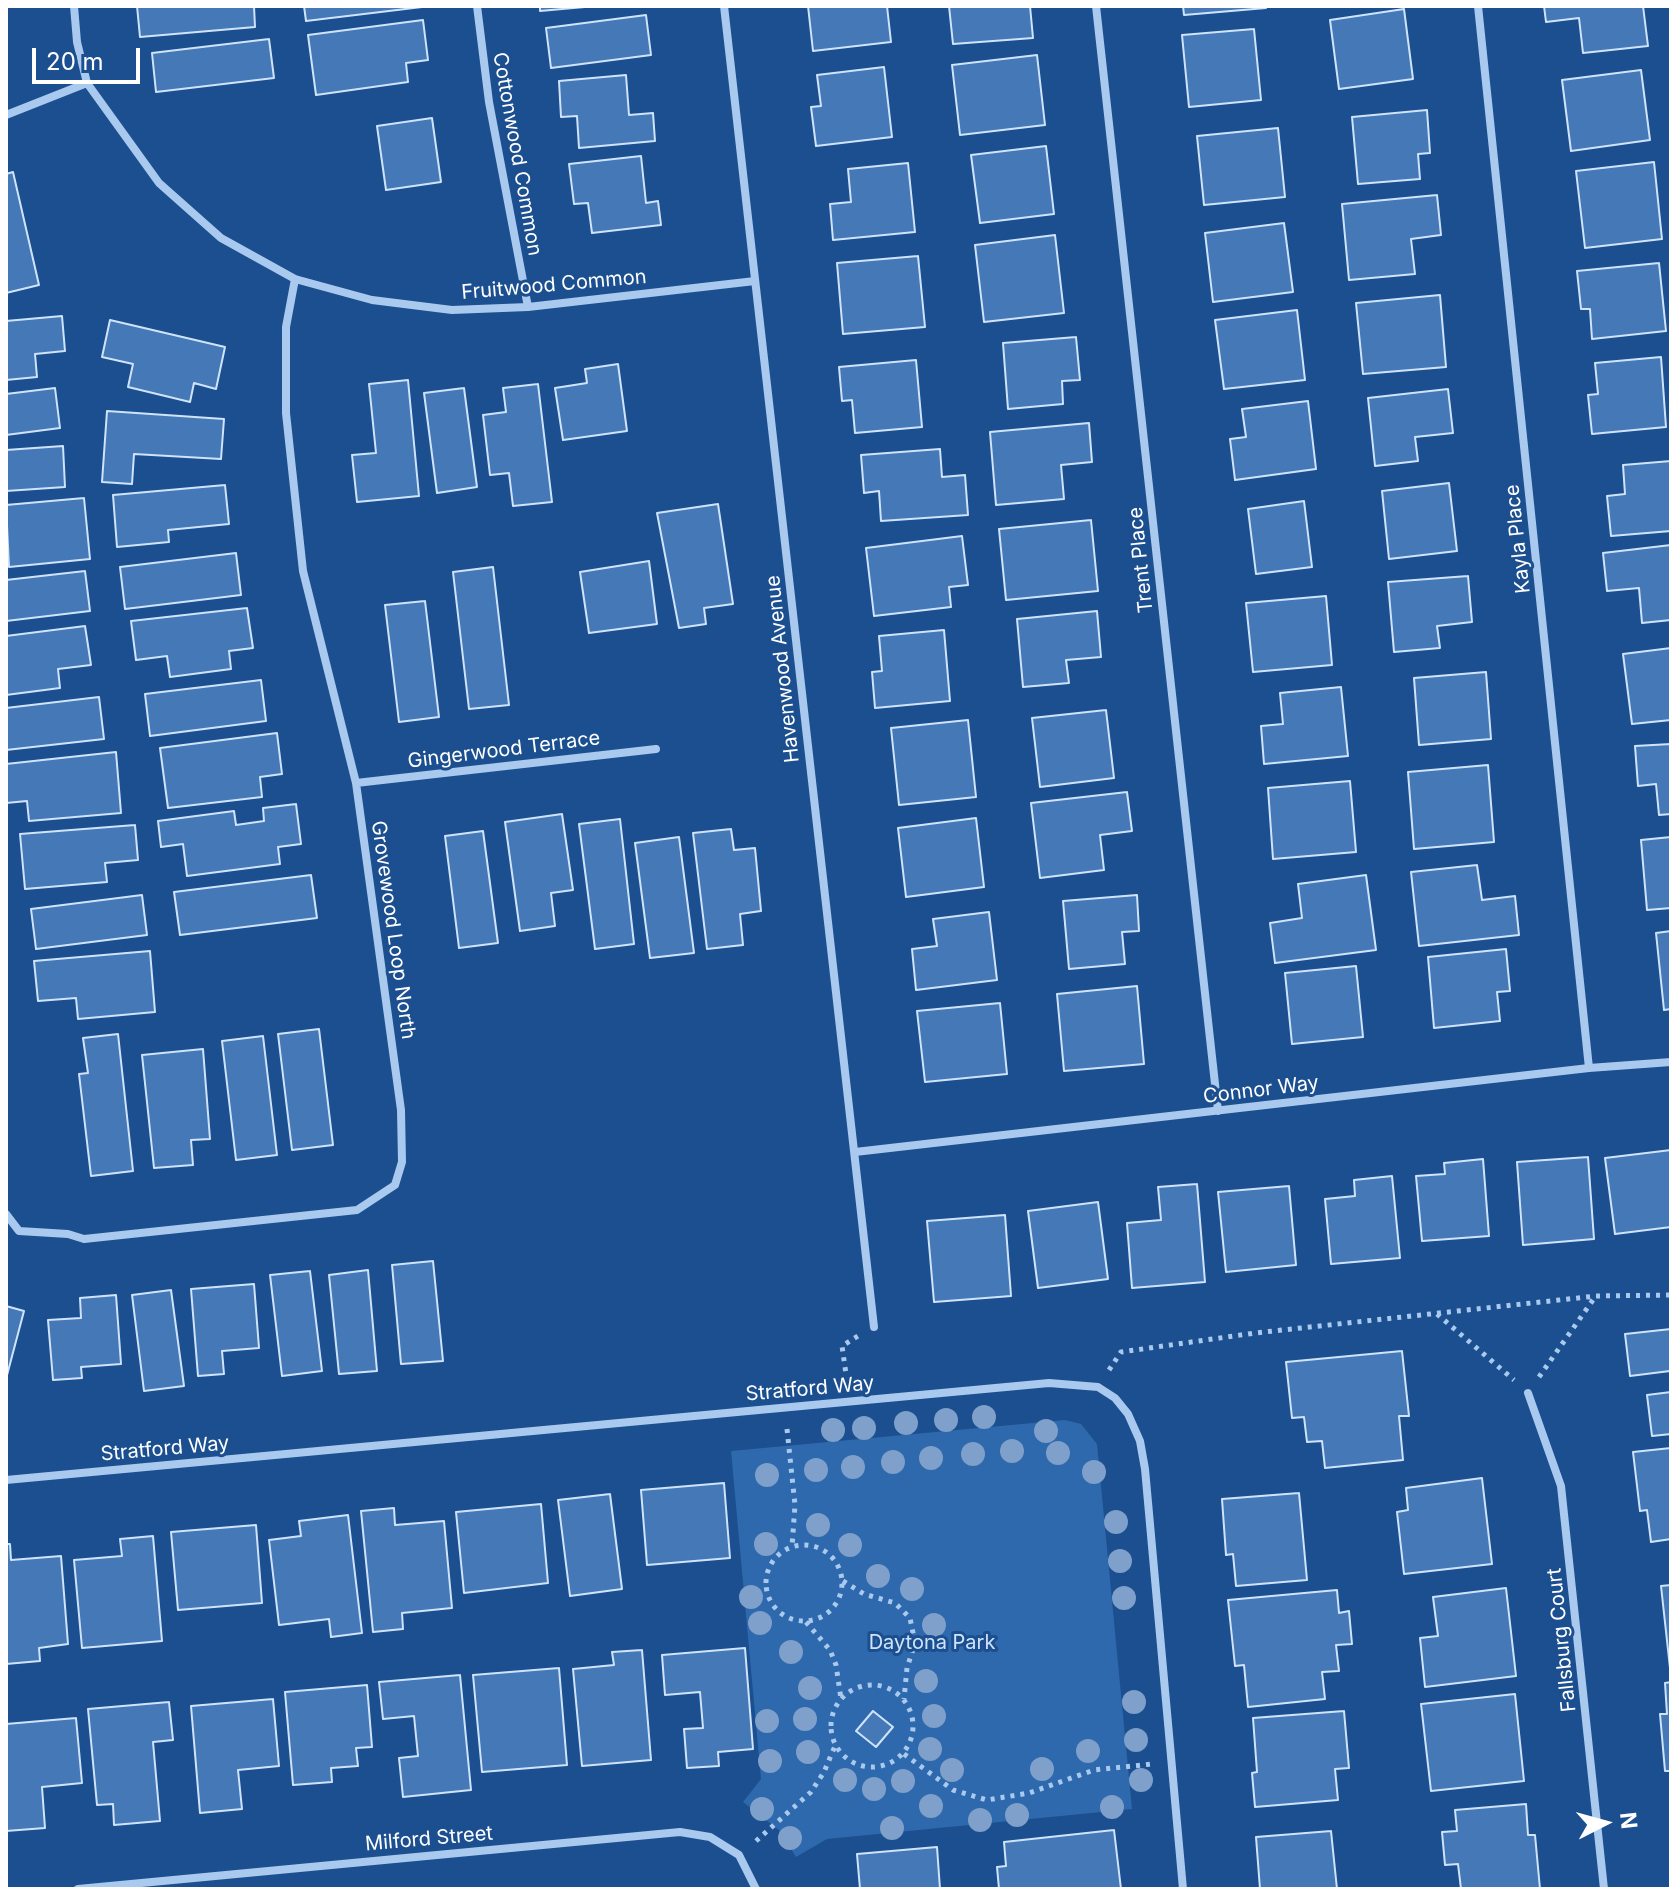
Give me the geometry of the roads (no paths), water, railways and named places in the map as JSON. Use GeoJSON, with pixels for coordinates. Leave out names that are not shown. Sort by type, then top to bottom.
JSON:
{"type":"FeatureCollection","features":[{"type":"Feature","properties":{"kind":"street","name":"Fruitwood Common"},"geometry":{"type":"LineString","coordinates":[[74,6],[77,42],[87,83],[159,183],[221,238],[295,279],[372,300],[438,308],[528,307],[755,281]]}},
{"type":"Feature","properties":{"kind":"street","name":"Cottonwood Common"},"geometry":{"type":"LineString","coordinates":[[477,6],[489,102],[528,307]]}},
{"type":"Feature","properties":{"kind":"street","name":"Havenwood Avenue"},"geometry":{"type":"LineString","coordinates":[[724,6],[874,1327]]}},
{"type":"Feature","properties":{"kind":"street","name":"Trent Place"},"geometry":{"type":"LineString","coordinates":[[1096,6],[1218,1111]]}},
{"type":"Feature","properties":{"kind":"street","name":"Kayla Place"},"geometry":{"type":"LineString","coordinates":[[1478,6],[1589,1068]]}},
{"type":"Feature","properties":{"kind":"street"},"geometry":{"type":"LineString","coordinates":[[6,115],[87,83]]}},
{"type":"Feature","properties":{"kind":"street","name":"Grovewood Loop North"},"geometry":{"type":"LineString","coordinates":[[6,1214],[19,1231],[68,1234],[84,1239],[357,1210],[395,1185],[402,1162],[401,1110],[356,783],[303,571],[286,413],[286,327],[295,279]]}},
{"type":"Feature","properties":{"kind":"street","name":"Gingerwood Terrace"},"geometry":{"type":"LineString","coordinates":[[356,783],[656,749]]}},
{"type":"Feature","properties":{"kind":"street","name":"Connor Way"},"geometry":{"type":"LineString","coordinates":[[855,1152],[1589,1068],[1671,1062]]}},
{"type":"Feature","properties":{"kind":"street","name":"Stratford Way"},"geometry":{"type":"LineString","coordinates":[[6,1480],[1049,1383],[1098,1387],[1115,1398],[1128,1414],[1140,1441],[1183,1889]]}},
{"type":"Feature","properties":{"kind":"street","name":"Fallsburg Court"},"geometry":{"type":"LineString","coordinates":[[1528,1393],[1561,1486],[1604,1889]]}},
{"type":"Feature","properties":{"kind":"street","name":"Milford Street"},"geometry":{"type":"LineString","coordinates":[[78,1889],[680,1832],[710,1837],[739,1855],[756,1889]]}},
{"type":"Feature","properties":{"kind":"park label","name":"Daytona Park"},"geometry":{"type":"Point","coordinates":[932,1643]}}]}
